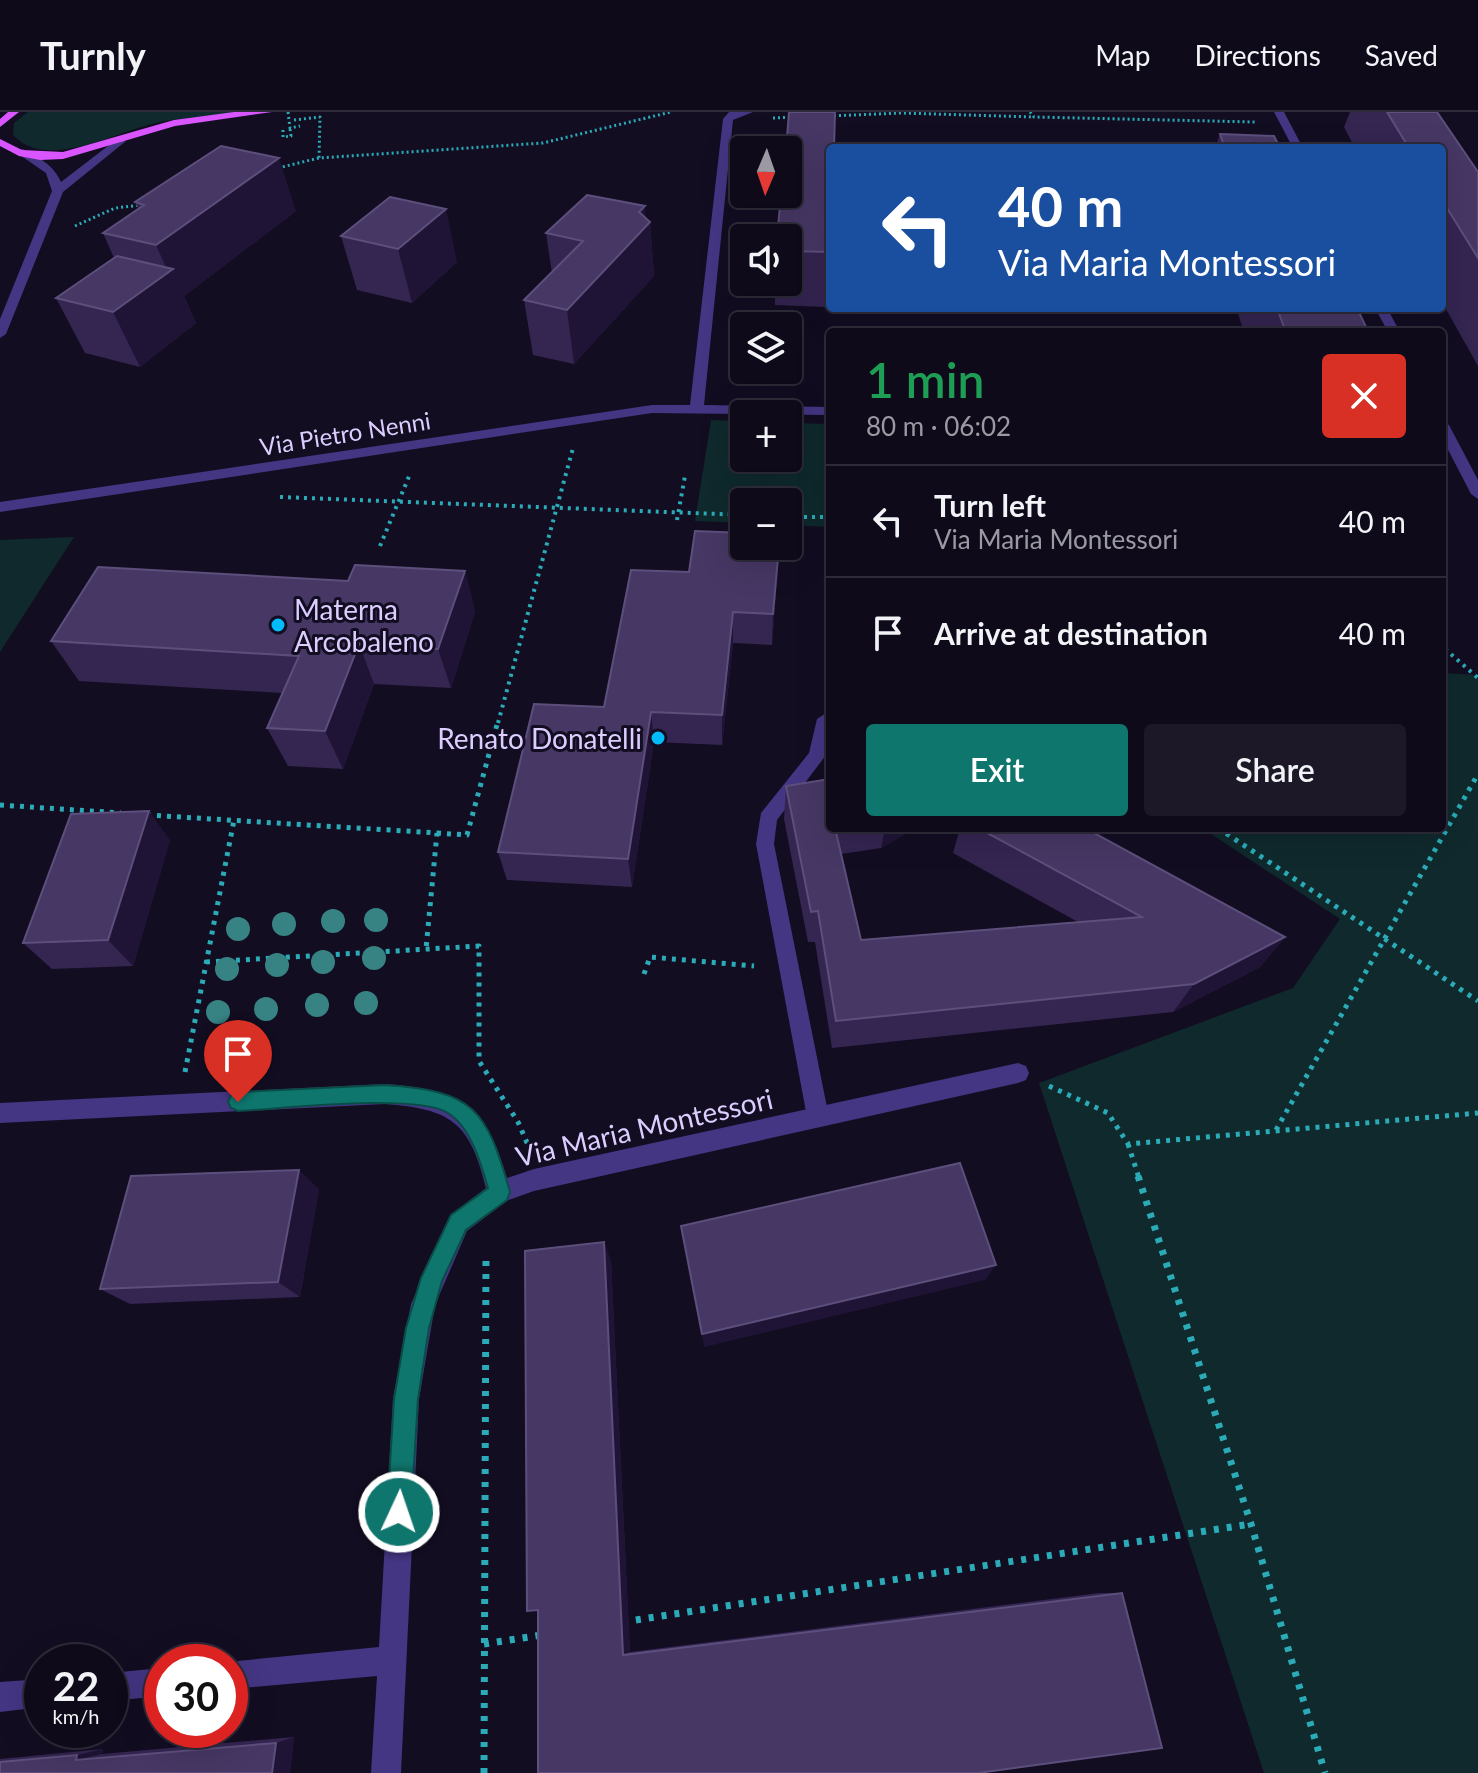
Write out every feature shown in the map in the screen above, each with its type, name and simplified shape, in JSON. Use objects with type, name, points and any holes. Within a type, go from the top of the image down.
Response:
[{"type":"main road","points":[[0,124],[14,112]]},
{"type":"main road","points":[[0,142],[19,151],[71,154],[171,124],[267,112]]},
{"type":"street","points":[[697,407],[728,119],[733,114],[748,112]]},
{"type":"street","points":[[1282,117],[1296,144]]},
{"type":"street","points":[[0,334],[58,191],[89,163],[121,141]]},
{"type":"street","points":[[19,151],[56,175],[58,191]]},
{"type":"street","name":"Via Pietro Nenni","points":[[0,507],[581,420],[697,407],[826,411]]},
{"type":"street","points":[[1446,434],[1478,494]]},
{"type":"street","points":[[818,1117],[765,844],[768,818],[817,755],[826,719]]},
{"type":"street","name":"Via Maria Montessori","points":[[0,1113],[385,1094],[431,1097],[452,1104],[470,1121],[488,1151],[499,1192],[534,1180],[1018,1073]]},
{"type":"street","points":[[386,1773],[406,1399],[417,1328],[432,1278],[459,1223],[499,1192]]},
{"type":"street","points":[[248,1673],[390,1660]]},
{"type":"street","points":[[0,1697],[24,1695]]},
{"type":"path","points":[[288,112],[290,128],[300,126]]},
{"type":"path","points":[[270,171],[319,158],[543,143],[671,112]]},
{"type":"path","points":[[1030,112],[1034,117]]},
{"type":"path","points":[[827,116],[901,113],[1034,117],[1282,117]]},
{"type":"path","points":[[300,119],[320,117],[319,158]]},
{"type":"path","points":[[728,119],[796,117]]},
{"type":"path","points":[[77,218],[71,227],[115,208],[155,203]]},
{"type":"path","points":[[140,814],[467,835],[581,420]]},
{"type":"path","points":[[380,546],[413,467]]},
{"type":"path","points":[[677,520],[685,476]]},
{"type":"path","points":[[271,497],[730,514]]},
{"type":"path","points":[[802,517],[826,517]]},
{"type":"path","points":[[1446,650],[1478,678]]},
{"type":"path","points":[[1446,830],[1478,774]]},
{"type":"path","points":[[0,805],[125,813]]},
{"type":"path","points":[[179,1105],[234,820]]},
{"type":"path","points":[[1224,832],[1478,1001]]},
{"type":"path","points":[[1275,1131],[1445,832]]},
{"type":"path","points":[[426,949],[437,833]]},
{"type":"path","points":[[206,962],[479,946],[479,1061],[518,1122],[528,1147],[534,1180]]},
{"type":"path","points":[[644,974],[650,957],[787,969]]},
{"type":"path","points":[[1018,1073],[1108,1113],[1128,1144],[1251,1524],[1325,1773]]},
{"type":"path","points":[[1128,1144],[1478,1113]]},
{"type":"path","points":[[484,1773],[489,1242]]},
{"type":"path","points":[[609,1624],[1251,1524]]},
{"type":"path","points":[[484,1644],[547,1634]]},
{"type":"green space","points":[[28,112],[246,112],[160,122],[85,145],[45,150],[27,146],[13,135],[14,123]]},
{"type":"green space","points":[[711,420],[730,421],[730,472],[802,472],[802,423],[826,424],[826,527],[802,526],[802,488],[730,488],[730,522],[695,521]]},
{"type":"green space","points":[[74,537],[0,652],[0,540]]},
{"type":"green space","points":[[1446,673],[1478,675],[1478,1773],[1264,1773],[1039,1083],[1293,988],[1340,919],[1208,832],[1446,832]]},
{"type":"building","points":[[789,112],[835,112],[834,144],[826,144],[826,252],[802,251],[802,224],[778,224],[780,208],[802,208],[802,136],[787,136]]},
{"type":"building","points":[[1387,112],[1437,112],[1478,172],[1478,258],[1446,206],[1446,144],[1407,144]]},
{"type":"building","points":[[1220,134],[1274,136],[1278,144],[1224,144]]},
{"type":"building","points":[[221,146],[279,158],[156,245],[103,233],[144,205],[135,202]]},
{"type":"building","points":[[587,195],[645,206],[639,212],[650,222],[567,310],[524,300],[583,241],[546,233]]},
{"type":"building","points":[[390,197],[446,209],[398,249],[341,236]]},
{"type":"building","points":[[117,256],[173,269],[113,312],[56,298]]},
{"type":"building","points":[[1278,312],[1359,312],[1367,328],[1326,328],[1284,327]]},
{"type":"building","points":[[695,531],[730,532],[730,560],[778,560],[773,614],[733,612],[722,715],[651,712],[628,859],[498,852],[534,704],[604,707],[631,570],[689,572]]},
{"type":"building","points":[[355,565],[465,571],[438,649],[359,644],[325,731],[267,728],[299,656],[51,641],[98,567],[348,581]]},
{"type":"building","points":[[826,780],[826,832],[836,832],[861,940],[1142,917],[985,832],[1092,832],[1285,937],[1194,984],[836,1021],[818,911],[811,912],[786,786]]},
{"type":"building","points":[[149,811],[108,940],[23,943],[71,814]]},
{"type":"building","points":[[960,1163],[996,1265],[702,1334],[681,1226]]},
{"type":"building","points":[[299,1170],[278,1282],[100,1289],[131,1176]]},
{"type":"building","points":[[604,1242],[623,1655],[1122,1593],[1162,1748],[978,1773],[538,1773],[538,1610],[527,1611],[525,1251]]},
{"type":"building","points":[[276,1743],[272,1773],[0,1773],[0,1762],[77,1755],[76,1760],[248,1748],[248,1745]]},
{"type":"place","name":"Materna Arcobaleno","points":[[278,625]]},
{"type":"place","name":"Renato Donatelli","points":[[658,738]]},
{"type":"route","points":[[238,1102],[385,1094],[431,1097],[462,1111],[488,1151],[499,1192],[479,1204],[459,1223],[432,1278],[417,1328],[406,1399],[399,1512]]}]
